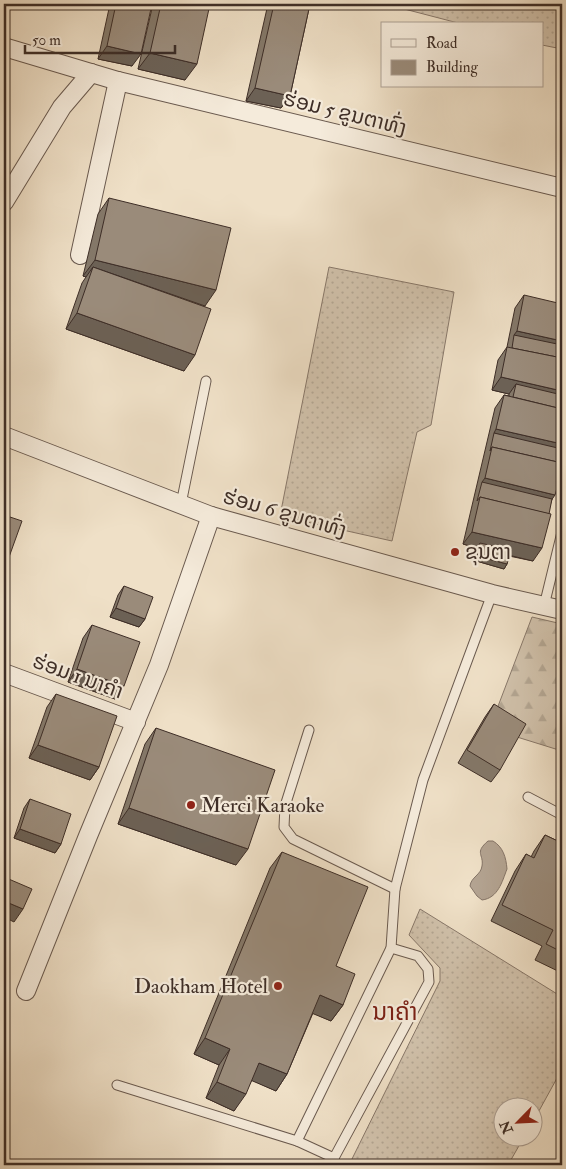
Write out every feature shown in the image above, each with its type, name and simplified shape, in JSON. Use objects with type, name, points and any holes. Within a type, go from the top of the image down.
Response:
[{"type":"street","name":"ຮ່ອມ 5 ຂູນຕາທົ່ງ","points":[[4,47],[118,81],[562,188]]},
{"type":"street","points":[[4,202],[62,107],[92,73]]},
{"type":"street","points":[[80,255],[118,81]]},
{"type":"street","name":"ຮ່ອມ 6 ຂູນຕາທົ່ງ","points":[[4,436],[211,516],[492,594],[562,610]]},
{"type":"street","points":[[26,991],[159,665],[211,516]]},
{"type":"street","name":"ຮ່ອມ 1 ນາຄຳ","points":[[4,673],[136,722]]},
{"type":"lane","points":[[181,504],[206,381]]},
{"type":"lane","points":[[544,606],[562,532]]},
{"type":"lane","points":[[297,1141],[391,948],[395,889],[423,780],[492,594]]},
{"type":"lane","points":[[309,730],[285,806],[284,827],[292,839],[395,889]]},
{"type":"lane","points":[[528,797],[562,815]]},
{"type":"lane","points":[[117,1085],[297,1141],[333,1162],[429,982],[428,969],[418,956],[391,948]]},
{"type":"green space","points":[[385,4],[562,4],[562,49],[544,45],[544,22],[454,22]]},
{"type":"green space","points":[[329,267],[454,292],[431,425],[417,432],[392,541],[280,516]]},
{"type":"green space","points":[[532,617],[562,624],[562,751],[517,737],[492,722]]},
{"type":"green space","points":[[420,909],[562,997],[562,1069],[544,1102],[544,1096],[494,1096],[494,1146],[519,1146],[508,1165],[349,1165],[440,981],[440,968],[409,935]]},
{"type":"shaded area","points":[[488,841],[493,841],[502,849],[507,869],[496,893],[482,900],[470,886],[472,880],[480,872],[482,862],[480,851]]},
{"type":"building","points":[[116,4],[152,4],[141,54],[107,46]]},
{"type":"building","points":[[161,4],[210,4],[197,64],[150,53]]},
{"type":"building","points":[[274,4],[310,4],[290,96],[255,88]]},
{"type":"building","points":[[109,198],[231,228],[216,290],[95,260]]},
{"type":"building","points":[[93,267],[211,309],[195,355],[77,313]]},
{"type":"building","points":[[524,295],[562,304],[562,341],[517,331]]},
{"type":"building","points":[[514,335],[562,345],[562,358],[512,348]]},
{"type":"building","points":[[507,347],[562,358],[562,391],[501,377]]},
{"type":"building","points":[[516,384],[562,395],[562,409],[513,397]]},
{"type":"building","points":[[504,395],[562,409],[562,444],[496,429]]},
{"type":"building","points":[[494,433],[562,449],[562,463],[492,447],[490,451]]},
{"type":"building","points":[[492,447],[562,463],[555,495],[485,478]]},
{"type":"building","points":[[482,482],[552,499],[549,514],[480,497],[477,501]]},
{"type":"building","points":[[480,497],[551,514],[542,548],[472,532]]},
{"type":"building","points":[[4,515],[22,521],[4,571]]},
{"type":"building","points":[[480,543],[511,550],[507,564],[477,556]]},
{"type":"building","points":[[124,586],[153,597],[145,619],[116,608]]},
{"type":"building","points":[[92,625],[140,642],[124,686],[77,669]]},
{"type":"building","points":[[56,694],[117,716],[99,767],[38,745]]},
{"type":"building","points":[[494,704],[526,724],[500,770],[467,750]]},
{"type":"building","name":"Merci Karaoke","points":[[156,728],[275,770],[248,849],[129,808]]},
{"type":"building","points":[[30,799],[71,814],[61,844],[20,829]]},
{"type":"building","points":[[545,835],[562,843],[562,952],[546,944],[553,930],[502,905],[526,854],[534,858]]},
{"type":"building","name":"Daokham Hotel","points":[[282,852],[368,887],[336,966],[355,974],[343,1005],[320,995],[287,1074],[259,1063],[246,1094],[217,1082],[230,1049],[205,1038]]},
{"type":"building","points":[[4,877],[32,889],[23,909],[4,901]]},
{"type":"place","name":"ຂຸນຕາ","points":[[455,552]]},
{"type":"place","name":"Merci Karaoke","points":[[191,805]]},
{"type":"place","name":"Daokham Hotel","points":[[278,986]]},
{"type":"district","name":"ນາຄຳ","points":[[395,1012]]}]
